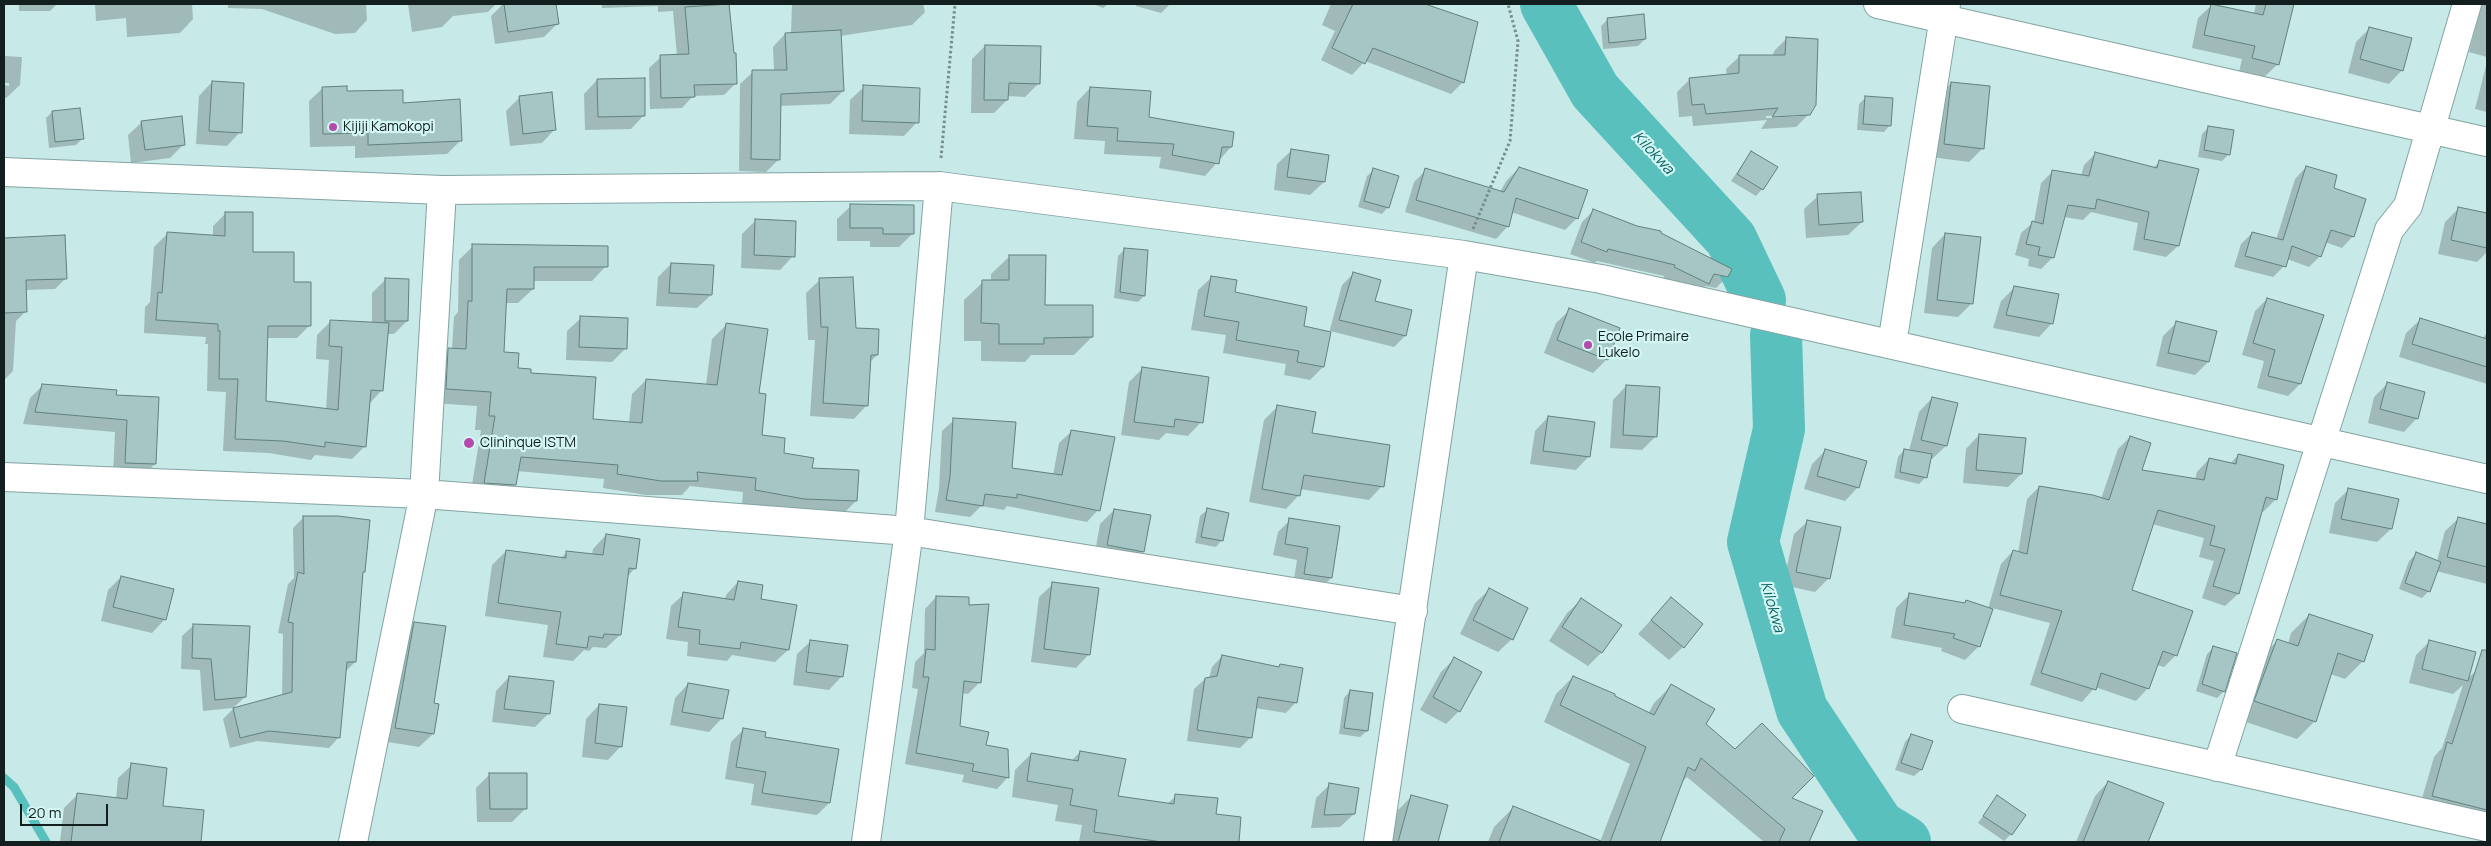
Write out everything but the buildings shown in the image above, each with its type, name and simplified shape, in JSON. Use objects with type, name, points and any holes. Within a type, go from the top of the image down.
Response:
[{"type":"street","points":[[1878,4],[1945,11],[2487,142]]},
{"type":"street","points":[[2217,767],[2389,230],[2408,206],[2467,4]]},
{"type":"street","points":[[1892,344],[1945,11]]},
{"type":"street","points":[[4,172],[442,190],[938,186],[1464,255],[1601,279],[2487,480]]},
{"type":"street","points":[[866,842],[909,531],[938,186]]},
{"type":"street","points":[[353,842],[424,494],[442,190]]},
{"type":"street","points":[[1378,842],[1414,611],[1464,255]]},
{"type":"street","points":[[4,477],[424,494],[909,531],[1414,611]]},
{"type":"street","points":[[1962,709],[2487,827]]},
{"type":"path","points":[[938,186],[955,4]]},
{"type":"path","points":[[1464,255],[1480,208],[1510,141],[1518,41],[1508,4]]},
{"type":"waterway","name":"Kilokwa","points":[[1546,4],[1595,91],[1731,239],[1760,300]]},
{"type":"waterway","name":"Kilokwa","points":[[1776,335],[1779,429],[1753,542],[1802,710],[1879,826],[1905,842]]},
{"type":"waterway","points":[[4,778],[14,787],[46,842]]},
{"type":"place","name":"Kijiji Kamokopi","points":[[333,127]]},
{"type":"place","name":"Ecole Primaire Lukelo","points":[[1588,345]]},
{"type":"place","name":"Clininque ISTM","points":[[469,443]]}]
